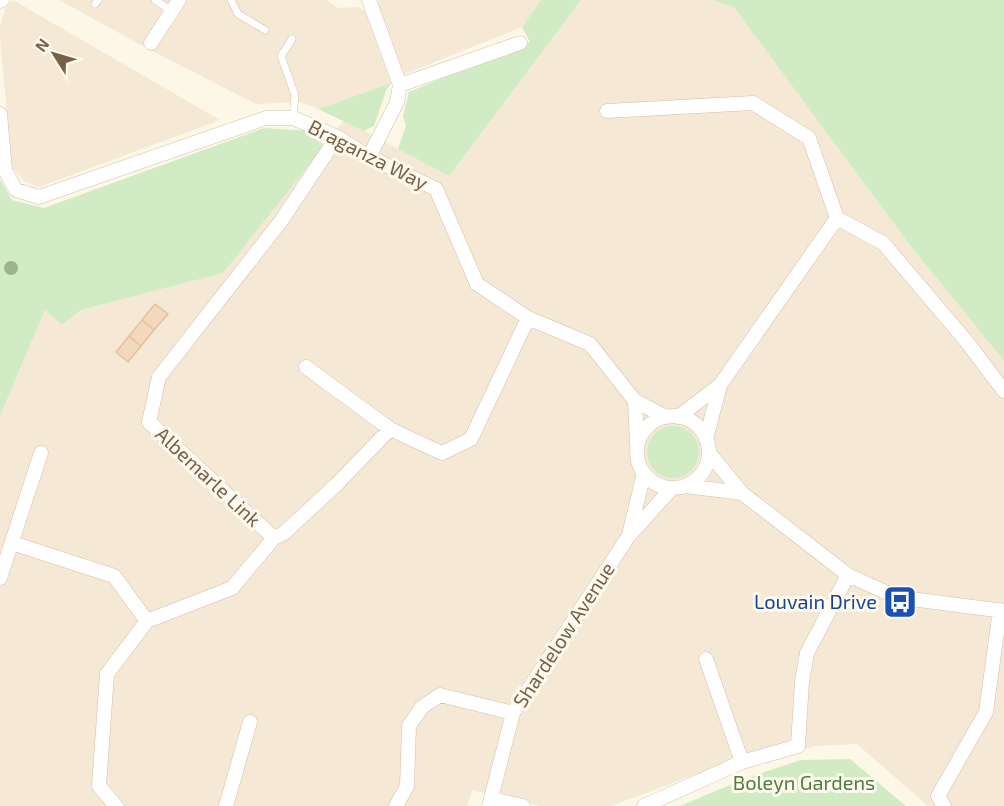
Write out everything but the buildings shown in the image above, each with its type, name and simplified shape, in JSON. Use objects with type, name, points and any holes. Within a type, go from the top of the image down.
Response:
[{"type":"street","points":[[369,0],[400,85],[397,102],[369,157]]},
{"type":"street","points":[[151,43],[176,6]]},
{"type":"street","points":[[400,85],[520,43]]},
{"type":"street","points":[[607,111],[753,103],[809,138],[837,218],[883,243],[967,342],[1004,391]]},
{"type":"street","name":"Braganza Way","points":[[0,114],[5,170],[16,190],[39,197],[266,118],[294,118],[337,137],[369,157],[436,189],[477,284],[528,318],[590,344],[635,401],[672,417]]},
{"type":"street","name":"Albemarle Link","points":[[147,621],[232,588],[274,538],[149,422],[159,377],[282,221],[337,137]]},
{"type":"street","points":[[706,439],[720,385],[837,218]]},
{"type":"street","points":[[306,366],[390,429],[442,453],[471,439],[528,318]]},
{"type":"street","points":[[637,450],[640,438],[654,422],[672,417],[720,385]]},
{"type":"street","points":[[635,401],[638,462],[652,482],[742,494]]},
{"type":"street","points":[[672,417],[690,420],[700,428],[706,439],[709,453],[742,494],[848,575],[896,597],[1002,611],[986,712],[938,796],[944,806]]},
{"type":"street","points":[[274,538],[284,533],[337,484],[390,429]]},
{"type":"street","points":[[0,578],[41,453]]},
{"type":"street","name":"Shardelow Avenue","points":[[490,802],[513,713],[628,537],[679,487],[696,480],[706,465],[709,453]]},
{"type":"street","name":"Shardelow Avenue","points":[[628,537],[644,473]]},
{"type":"street","points":[[12,543],[114,576],[147,621],[107,674],[99,786],[116,806]]},
{"type":"street","points":[[644,806],[742,762],[798,746],[802,681],[807,653],[848,575]]},
{"type":"street","points":[[706,659],[742,762]]},
{"type":"street","points":[[396,806],[407,786],[409,726],[422,707],[440,696],[513,713]]},
{"type":"street","points":[[226,806],[250,722]]},
{"type":"street","points":[[490,802],[522,806]]},
{"type":"lane","points":[[155,0],[176,6]]},
{"type":"lane","points":[[231,0],[238,14],[265,30]]},
{"type":"lane","points":[[292,39],[281,56],[295,95],[294,118]]},
{"type":"shaded area","points":[[13,0],[220,120],[39,187],[24,181],[12,167],[0,39],[0,27],[6,6]]},
{"type":"shaded area","points":[[59,0],[173,0],[143,46]]},
{"type":"shaded area","points":[[188,0],[326,0],[338,8],[358,7],[365,11],[391,83],[318,109],[299,102],[256,104],[150,50],[167,27],[171,27]]},
{"type":"shaded area","points":[[379,0],[541,0],[522,27],[405,74],[401,72],[378,6]]},
{"type":"shaded area","points":[[581,0],[713,0],[734,6],[909,244],[1004,361],[1004,806],[928,806],[857,744],[816,746],[694,775],[611,806],[540,806],[472,790],[467,806],[0,806],[0,416],[45,310],[63,325],[81,310],[222,273],[344,120],[449,176]]},
{"type":"green space","points":[[541,0],[581,0],[449,176],[398,149],[406,125],[403,116],[409,92],[530,42],[522,27]]},
{"type":"green space","points":[[713,0],[1004,0],[1004,361],[909,244],[734,7]]},
{"type":"green space","points":[[391,83],[374,126],[364,131],[318,109]]},
{"type":"green space","points":[[264,128],[311,131],[324,146],[223,273],[81,310],[62,325],[45,310],[0,416],[0,179],[12,200],[44,208]]},
{"type":"green space","points":[[668,426],[678,426],[687,430],[695,438],[699,452],[695,466],[687,474],[678,478],[668,478],[659,474],[651,466],[647,457],[647,447],[651,438],[659,430]]},
{"type":"green space","name":"Boleyn Gardens","points":[[850,759],[906,806],[680,806],[749,777],[801,760]]},
{"type":"place","name":"Louvain Drive","points":[[900,602]]}]
